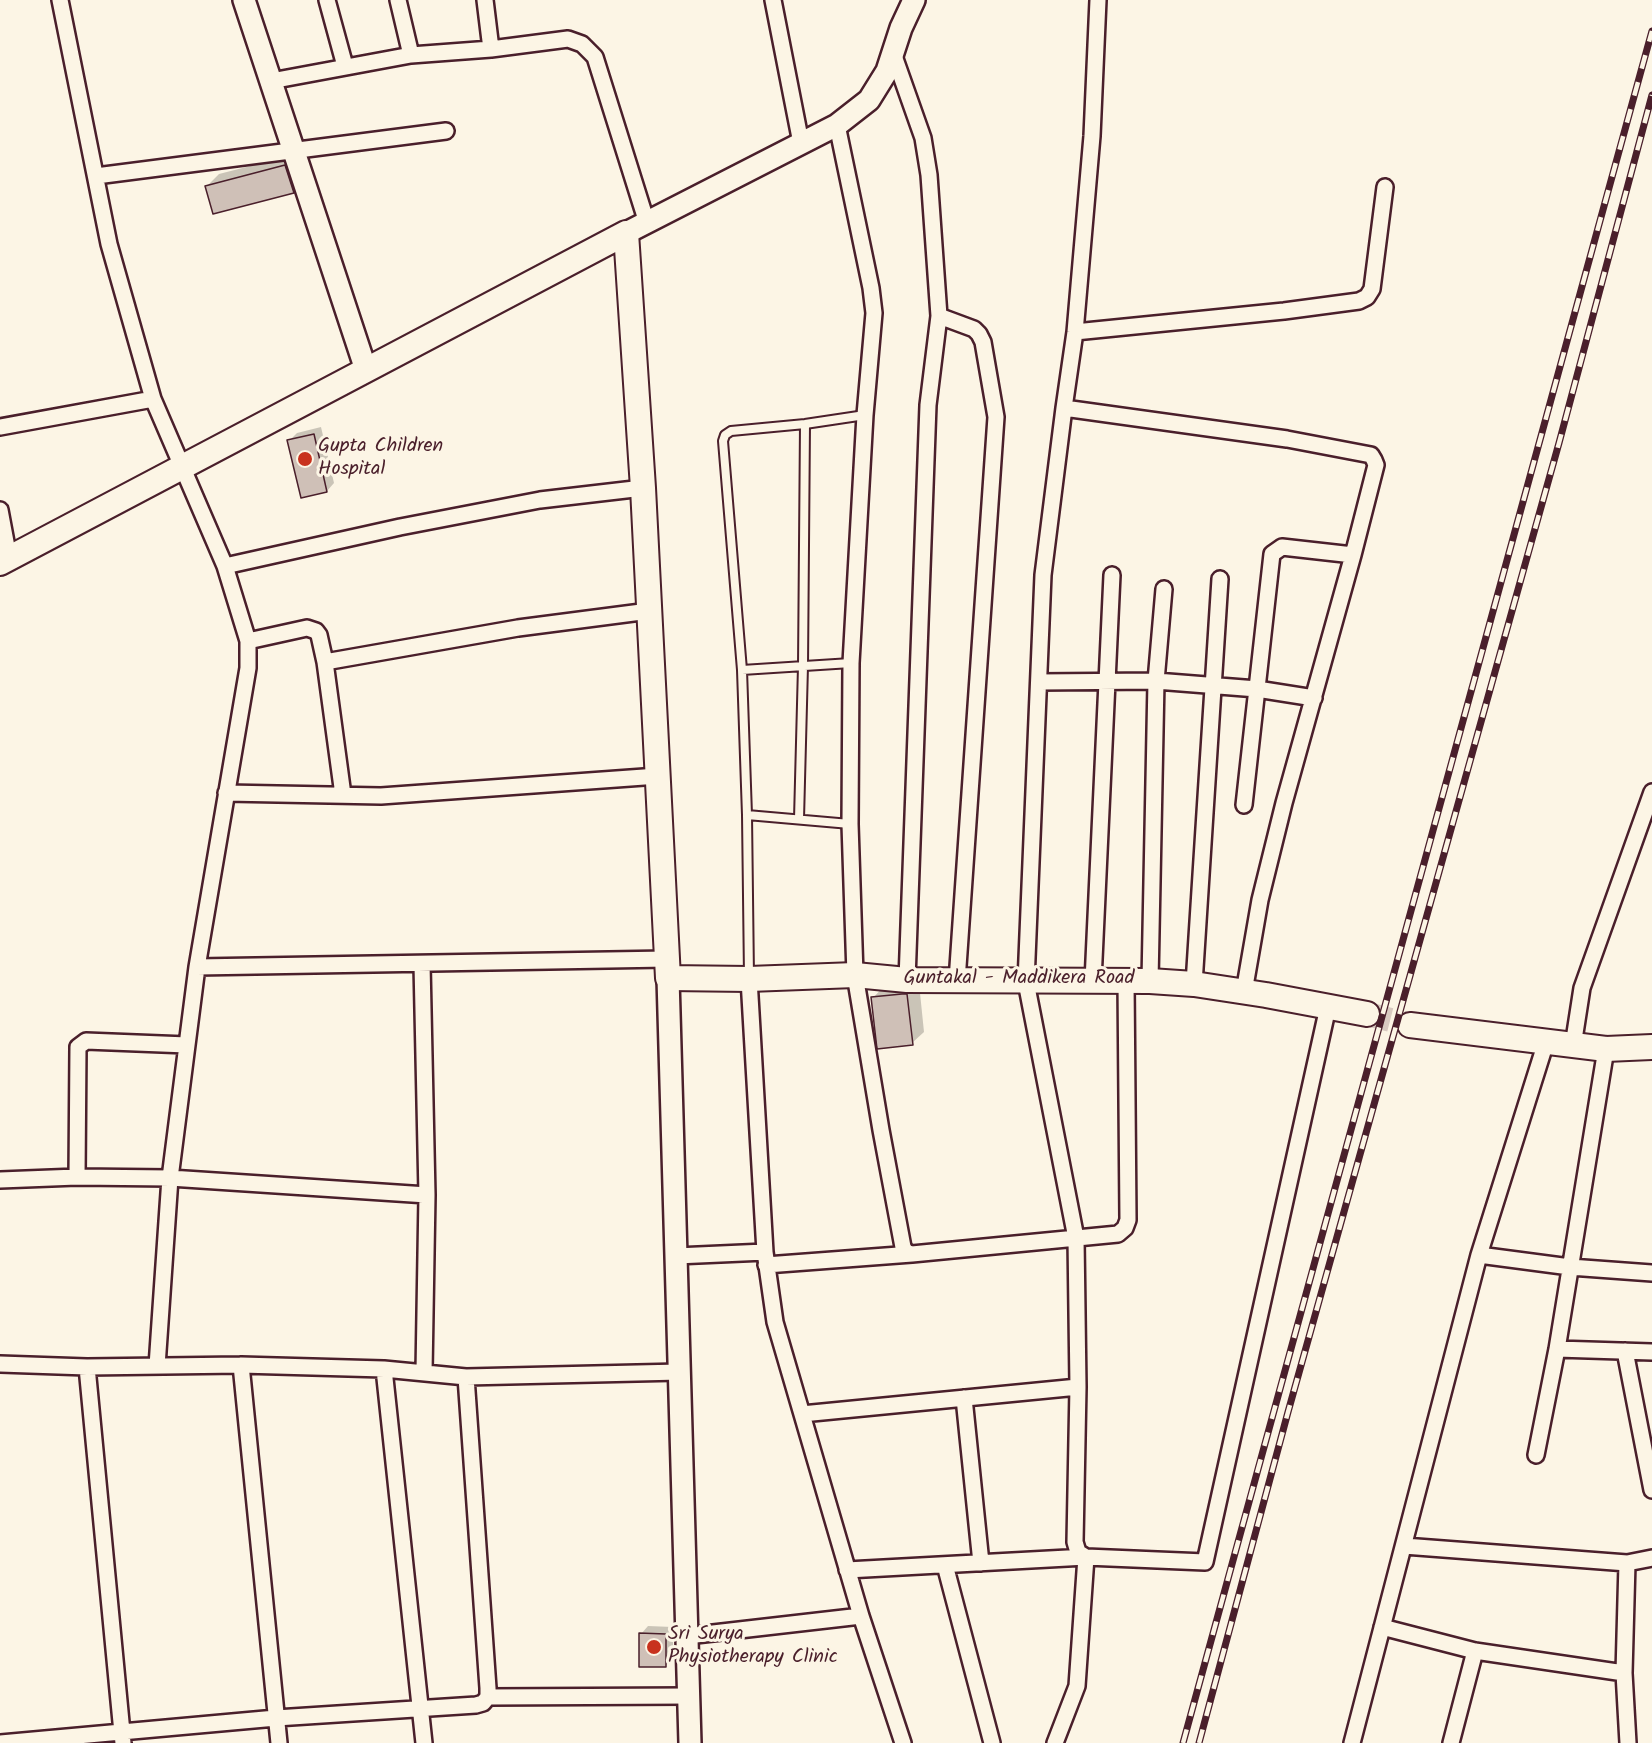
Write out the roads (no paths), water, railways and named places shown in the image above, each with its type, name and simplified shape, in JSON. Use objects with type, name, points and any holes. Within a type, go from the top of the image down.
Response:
[{"type":"main road","points":[[5,560],[636,228],[643,488],[668,968]]},
{"type":"main road","name":"Guntakal - Maddikera Road","points":[[668,968],[749,979],[855,975],[907,980],[1150,981],[1194,984],[1367,1014]]},
{"type":"main road","points":[[1410,1025],[1605,1049],[1652,1047]]},
{"type":"street","points":[[60,0],[109,244],[153,399],[225,566],[248,641],[249,668],[197,968],[170,1179],[157,1366]]},
{"type":"street","points":[[244,0],[366,370]]},
{"type":"street","points":[[327,0],[345,66]]},
{"type":"street","points":[[398,0],[411,55]]},
{"type":"street","points":[[484,0],[491,49]]},
{"type":"street","points":[[774,0],[801,143]]},
{"type":"street","points":[[270,81],[411,55],[491,49],[568,39],[582,44],[595,57],[636,228],[837,125],[869,100],[887,71],[914,0]]},
{"type":"street","points":[[1086,1557],[1078,1552],[1076,1542],[1078,1387],[1076,1238],[1026,982],[1043,575],[1075,332],[1092,136],[1098,0]]},
{"type":"street","points":[[893,53],[923,138],[929,175],[939,316],[928,405],[907,980]]},
{"type":"street","points":[[837,125],[871,288],[874,313],[865,415],[851,663],[850,824],[855,975],[880,1130],[903,1247],[906,1252],[912,1254]]},
{"type":"street","points":[[96,176],[446,131]]},
{"type":"street","points":[[1075,332],[1284,311],[1359,301],[1368,297],[1372,290],[1385,187]]},
{"type":"street","points":[[939,316],[974,329],[979,334],[983,342],[996,417],[957,981]]},
{"type":"street","points":[[0,427],[153,399]]},
{"type":"street","points":[[1064,408],[1287,439],[1371,455],[1376,465],[1260,900],[1244,992]]},
{"type":"street","points":[[225,566],[400,527],[540,500],[643,488]]},
{"type":"street","points":[[0,510],[5,560]]},
{"type":"street","points":[[1244,805],[1272,554],[1282,547],[1353,555]]},
{"type":"street","points":[[1093,981],[1112,575]]},
{"type":"street","points":[[1194,984],[1220,579]]},
{"type":"street","points":[[1150,981],[1156,681],[1164,589]]},
{"type":"street","points":[[325,662],[518,628],[649,611]]},
{"type":"street","points":[[248,641],[307,628],[316,631],[319,635],[325,662],[343,795]]},
{"type":"street","points":[[1039,682],[1156,681],[1257,689],[1314,698]]},
{"type":"street","points":[[226,793],[381,796],[658,776]]},
{"type":"street","points":[[1574,1046],[1581,988],[1652,792]]},
{"type":"street","points":[[197,968],[422,964],[668,968],[690,1743]]},
{"type":"street","points":[[422,964],[427,1195],[424,1372]]},
{"type":"street","points":[[749,979],[765,1258],[775,1322],[847,1570],[903,1743]]},
{"type":"street","points":[[676,1256],[765,1258],[912,1254],[1118,1234],[1125,1228],[1128,1220],[1126,981]]},
{"type":"street","points":[[847,1570],[1086,1557],[1204,1562],[1328,1007]]},
{"type":"street","points":[[77,1177],[78,1047],[86,1041],[187,1045]]},
{"type":"street","points":[[1352,1743],[1479,1255],[1546,1042]]},
{"type":"street","points":[[1536,1455],[1557,1349],[1605,1049]]},
{"type":"street","points":[[0,1180],[77,1177],[170,1179],[427,1195]]},
{"type":"street","points":[[1479,1255],[1570,1267],[1652,1273]]},
{"type":"street","points":[[1557,1349],[1652,1352]]},
{"type":"street","points":[[1625,1351],[1652,1490]]},
{"type":"street","points":[[0,1364],[87,1367],[241,1365],[384,1369],[466,1377],[680,1372]]},
{"type":"street","points":[[241,1365],[279,1743]]},
{"type":"street","points":[[87,1367],[122,1737]]},
{"type":"street","points":[[384,1369],[424,1743]]},
{"type":"street","points":[[0,1743],[122,1737],[276,1718],[483,1703],[488,1697],[466,1377]]},
{"type":"street","points":[[802,1414],[1078,1387]]},
{"type":"street","points":[[964,1398],[981,1563]]},
{"type":"street","points":[[1404,1546],[1627,1563],[1652,1558]]},
{"type":"street","points":[[1055,1743],[1077,1686],[1086,1557]]},
{"type":"street","points":[[1627,1563],[1623,1673],[1628,1743]]},
{"type":"street","points":[[945,1565],[992,1743]]},
{"type":"street","points":[[687,1636],[861,1616]]},
{"type":"street","points":[[1382,1627],[1475,1650],[1623,1673]]},
{"type":"street","points":[[1452,1743],[1475,1650]]},
{"type":"street","points":[[488,1697],[689,1696]]},
{"type":"lane","points":[[749,979],[742,670],[723,441],[725,435],[731,431],[805,424],[865,415]]},
{"type":"lane","points":[[799,819],[805,424]]},
{"type":"lane","points":[[742,670],[851,663]]},
{"type":"lane","points":[[747,815],[850,824]]},
{"type":"tunnel","points":[[1367,1014],[1410,1025]]},
{"type":"railway","points":[[1183,1743],[1652,31]]},
{"type":"railway","points":[[1199,1743],[1288,1412],[1559,443],[1652,95]]},
{"type":"place","name":"Gupta Children Hospital","points":[[305,459]]},
{"type":"place","name":"Sri Surya Physiotherapy Clinic","points":[[654,1647]]}]
